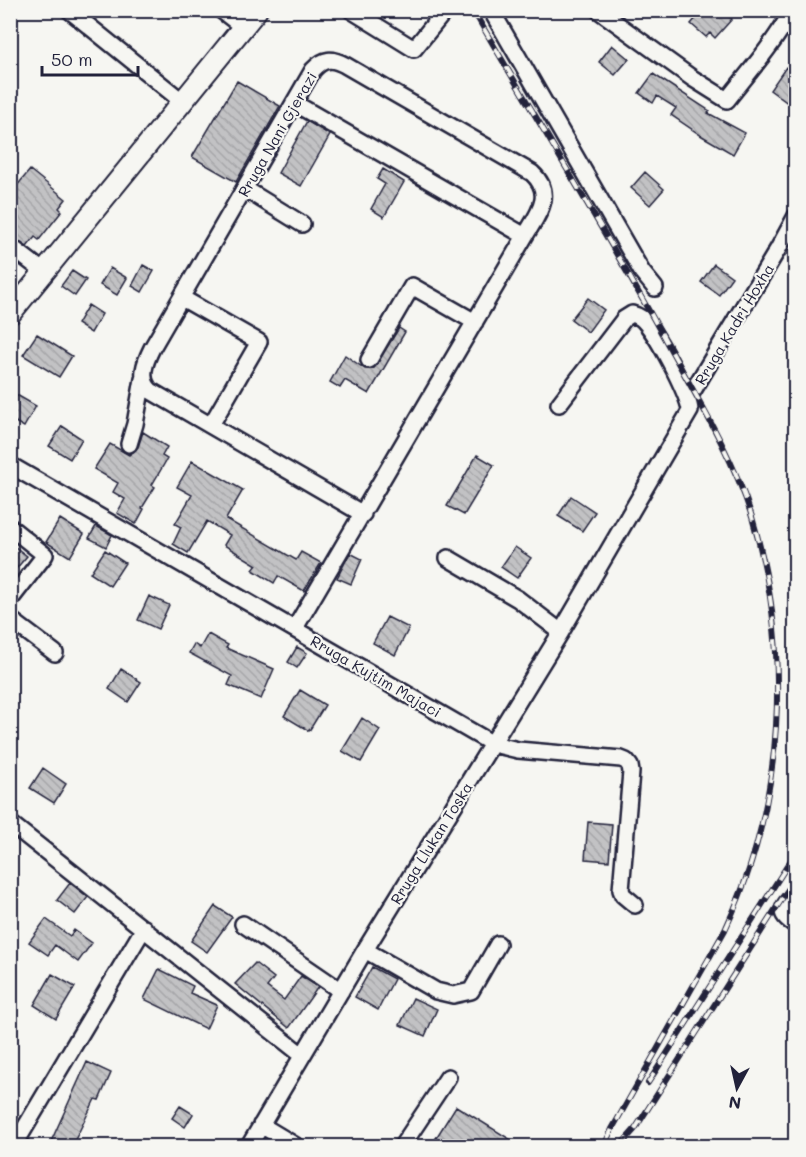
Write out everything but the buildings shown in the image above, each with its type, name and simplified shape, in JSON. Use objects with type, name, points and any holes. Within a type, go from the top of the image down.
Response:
[{"type":"main road","points":[[10,314],[256,10]]},
{"type":"street","points":[[69,10],[183,102]]},
{"type":"street","points":[[221,10],[243,27]]},
{"type":"street","points":[[351,10],[414,49],[444,12],[443,10]]},
{"type":"street","points":[[491,10],[642,272],[655,288]]},
{"type":"street","points":[[598,10],[692,78],[728,100],[784,25],[789,16],[784,10]]},
{"type":"street","name":"Rruga Nani Gjerazi","points":[[129,444],[147,360],[294,103],[318,65],[324,61],[336,60],[512,161],[538,179],[544,190],[538,213],[295,628]]},
{"type":"street","points":[[294,103],[525,237]]},
{"type":"street","points":[[245,189],[302,224]]},
{"type":"street","name":"Rruga Kadri Hoxha","points":[[688,399],[778,249],[795,216]]},
{"type":"street","points":[[10,246],[44,272]]},
{"type":"street","points":[[369,360],[412,286],[475,322]]},
{"type":"street","points":[[182,298],[259,342],[211,425]]},
{"type":"street","points":[[559,404],[624,320],[632,314],[642,318],[650,330],[672,366],[688,399]]},
{"type":"street","points":[[144,379],[146,387],[151,391],[363,514]]},
{"type":"street","name":"Rruga Llukan Toska","points":[[249,1146],[340,991],[561,632],[688,417],[690,406],[688,399]]},
{"type":"street","name":"Rruga Kujtim Majaci","points":[[13,470],[295,628],[493,744],[518,750],[610,757],[626,761],[631,772],[621,890],[623,895],[635,905]]},
{"type":"street","points":[[10,527],[45,555],[10,600]]},
{"type":"street","points":[[448,558],[518,599],[561,632]]},
{"type":"street","points":[[10,619],[55,653]]},
{"type":"street","points":[[10,823],[302,1055]]},
{"type":"street","points":[[795,891],[784,905],[782,912],[783,917],[795,926]]},
{"type":"street","points":[[243,924],[340,991]]},
{"type":"street","points":[[15,1137],[144,928]]},
{"type":"street","points":[[365,950],[436,991],[453,994],[471,991],[498,944]]},
{"type":"street","points":[[402,1146],[448,1077]]},
{"type":"street","points":[[261,1125],[296,1146]]},
{"type":"railway","points":[[473,10],[621,261],[725,451],[752,517],[765,568],[773,620],[777,673],[776,726],[770,779],[760,830],[745,881],[725,930],[604,1146]]},
{"type":"railway","points":[[648,1083],[796,852]]},
{"type":"railway","points":[[620,1146],[635,1129],[796,877]]}]
